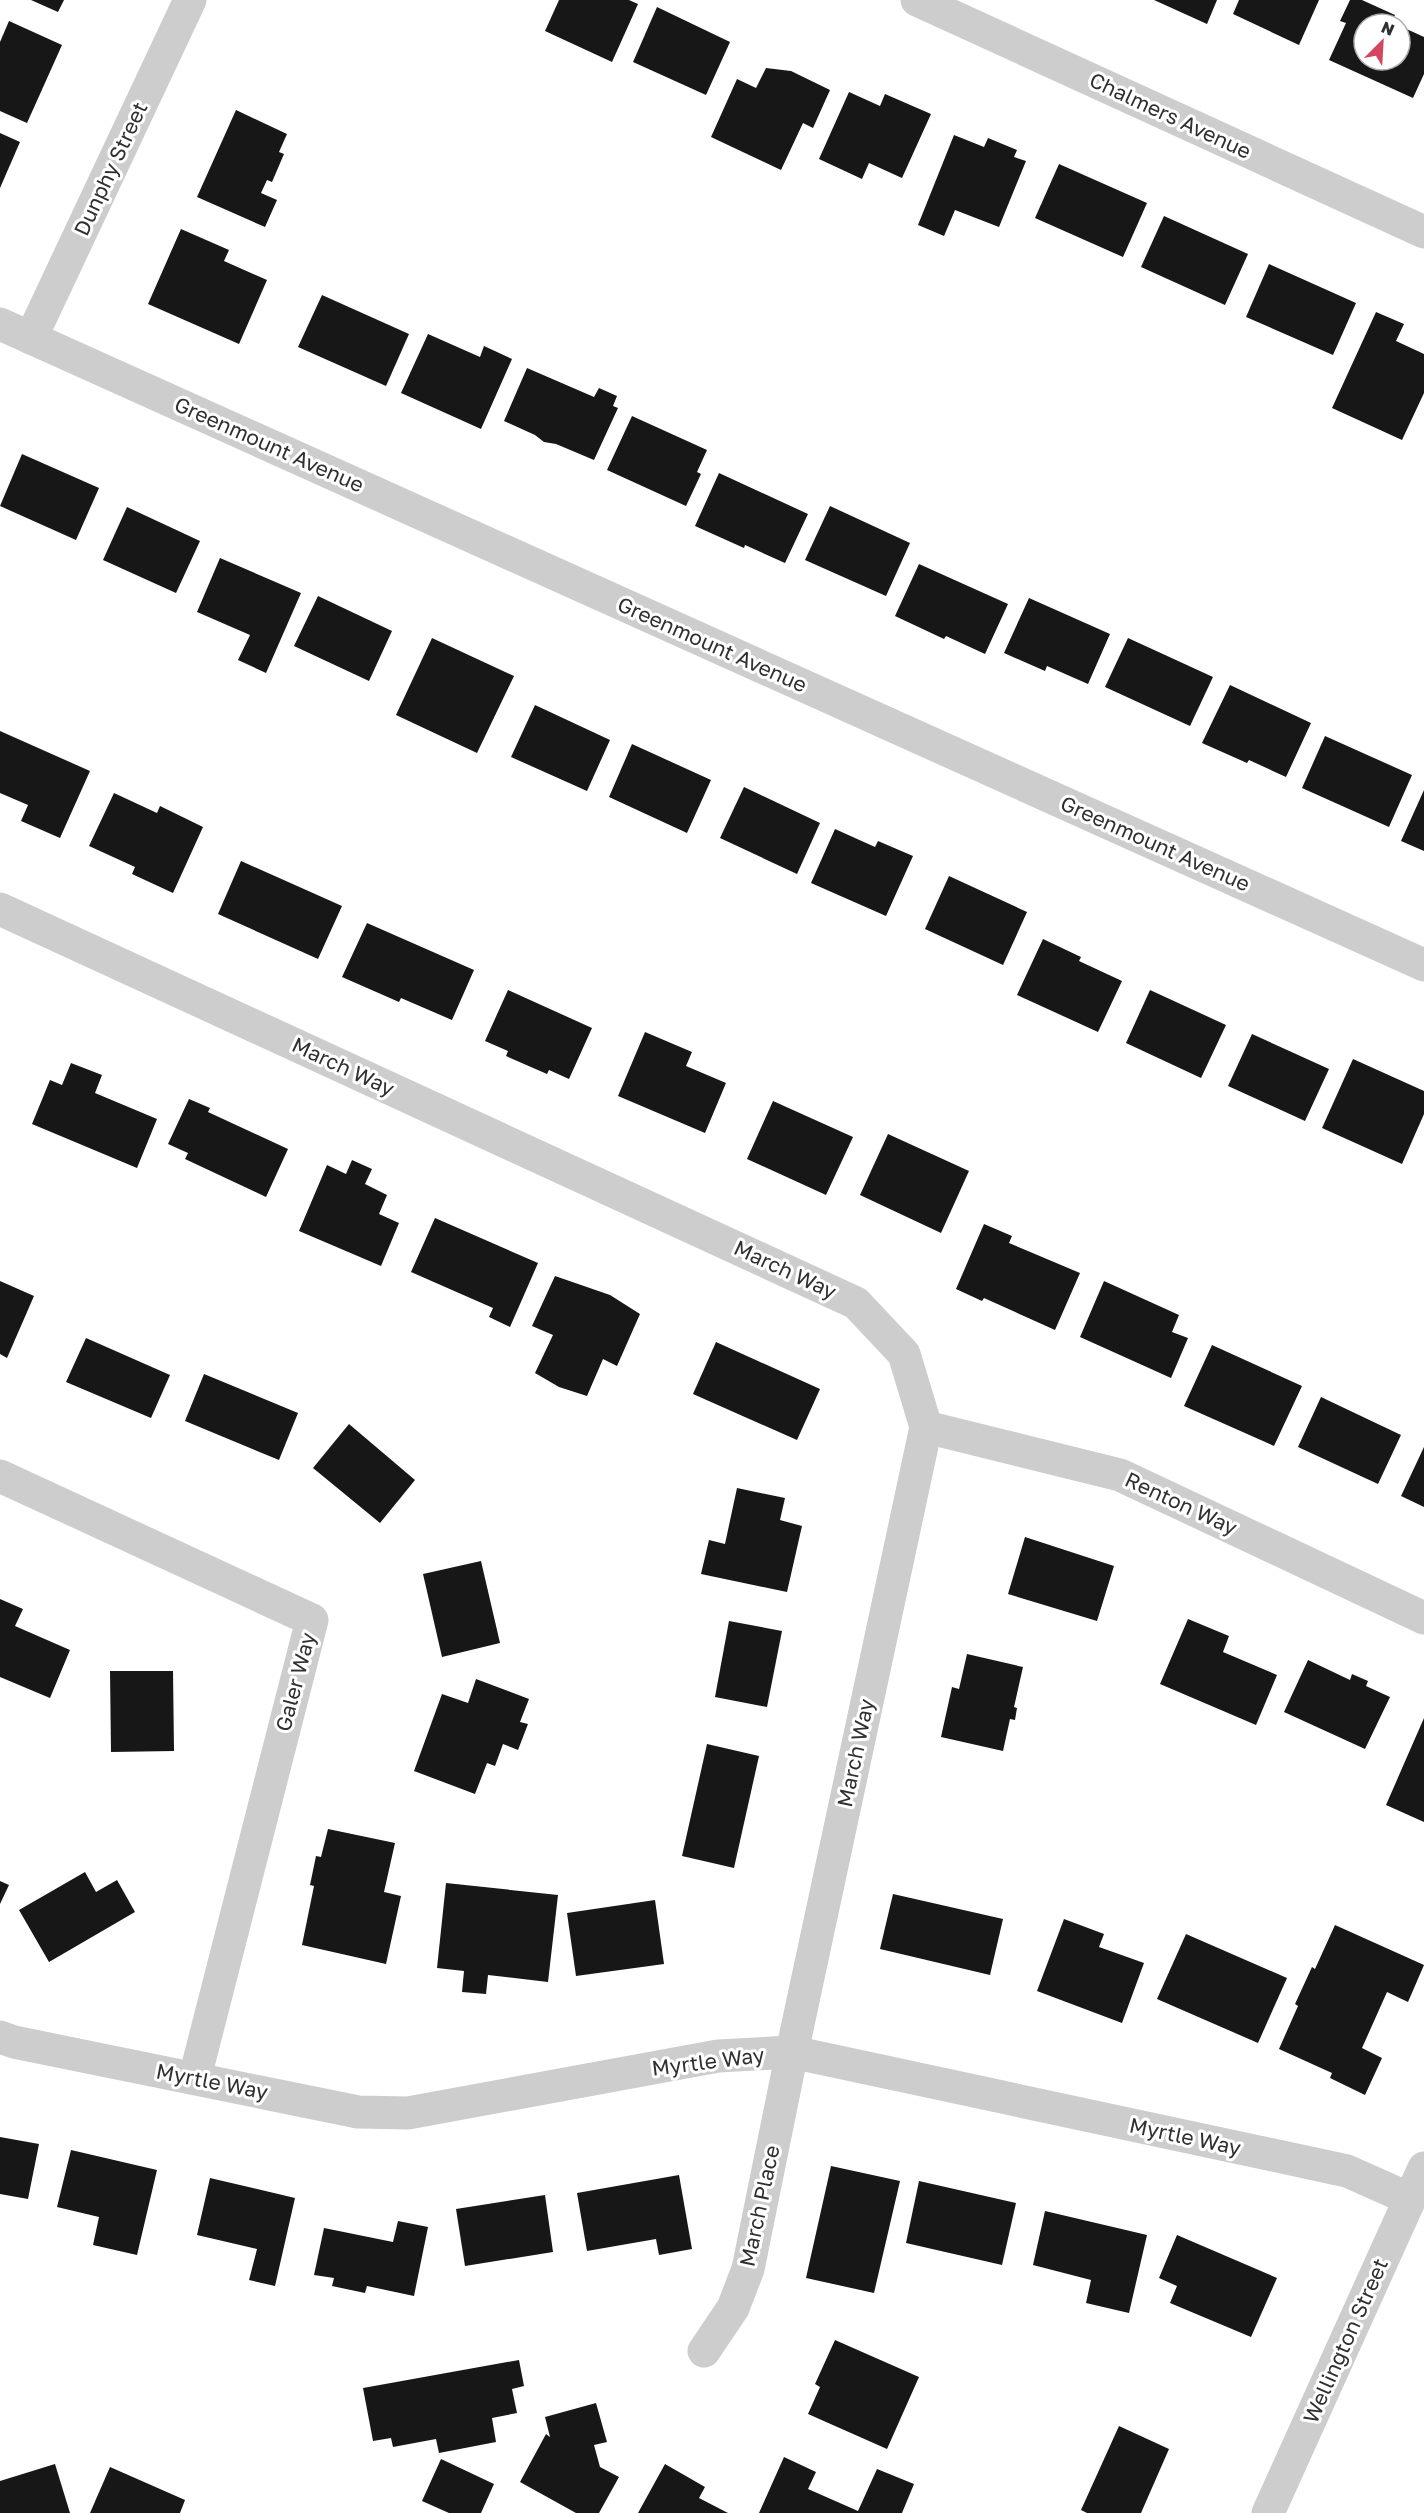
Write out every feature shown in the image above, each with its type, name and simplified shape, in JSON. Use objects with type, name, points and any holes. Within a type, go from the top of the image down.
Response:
[{"type":"street","name":"Dunphy Street","points":[[31,338],[190,0]]},
{"type":"street","name":"Chalmers Avenue","points":[[917,0],[1424,232]]},
{"type":"street","name":"Greenmount Avenue","points":[[0,324],[1424,966]]},
{"type":"street","name":"March Way","points":[[0,909],[856,1303],[904,1354],[926,1427],[792,2052]]},
{"type":"street","name":"Renton Way","points":[[926,1427],[1120,1475],[1424,1618]]},
{"type":"street","name":"Galer Way","points":[[0,1476],[312,1620],[195,2077]]},
{"type":"street","name":"Myrtle Way","points":[[0,2037],[105,2062],[195,2077],[358,2112],[408,2112],[718,2056],[792,2052],[1347,2171],[1410,2199]]},
{"type":"street","name":"March Place","points":[[704,2351],[733,2308],[748,2269],[792,2052]]},
{"type":"street","name":"Wellington Street","points":[[1268,2513],[1424,2168]]},
{"type":"building","points":[[31,0],[64,0],[58,12]]},
{"type":"building","points":[[559,0],[629,0],[638,4],[612,62],[545,31]]},
{"type":"building","points":[[1154,0],[1217,0],[1207,24]]},
{"type":"building","points":[[1239,0],[1319,0],[1299,45],[1233,14]]},
{"type":"building","points":[[1350,0],[1362,0],[1388,12],[1352,12],[1352,70],[1329,60],[1346,23],[1340,21]]},
{"type":"building","points":[[657,7],[730,42],[706,95],[633,62]]},
{"type":"building","points":[[9,21],[62,45],[27,123],[0,111],[0,42]]},
{"type":"building","points":[[1412,32],[1424,37],[1424,74],[1413,98],[1356,72],[1412,72]]},
{"type":"building","points":[[766,68],[791,71],[830,90],[813,128],[803,123],[781,170],[711,137],[737,79],[756,88]]},
{"type":"building","points":[[849,92],[880,106],[885,94],[931,114],[902,178],[869,163],[862,179],[819,159]]},
{"type":"building","points":[[236,110],[287,134],[279,152],[284,154],[272,182],[267,180],[261,193],[277,200],[265,227],[197,197]]},
{"type":"building","points":[[0,133],[20,142],[0,188]]},
{"type":"building","points":[[954,135],[984,147],[988,138],[1017,150],[1014,157],[1026,161],[999,227],[955,210],[944,236],[918,225]]},
{"type":"building","points":[[1059,164],[1147,203],[1123,257],[1035,218]]},
{"type":"building","points":[[1164,216],[1248,254],[1225,305],[1141,267]]},
{"type":"building","points":[[181,229],[229,250],[224,261],[267,280],[239,344],[148,304]]},
{"type":"building","points":[[1269,264],[1356,303],[1333,355],[1246,317]]},
{"type":"building","points":[[322,295],[409,334],[386,386],[298,347]]},
{"type":"building","points":[[1376,312],[1404,324],[1396,341],[1424,354],[1424,393],[1402,440],[1332,408]]},
{"type":"building","points":[[428,334],[480,357],[484,346],[512,359],[481,429],[401,393]]},
{"type":"building","points":[[527,368],[594,397],[599,388],[617,396],[613,406],[618,408],[594,460],[556,444],[544,442],[535,435],[504,421]]},
{"type":"building","points":[[632,416],[707,450],[697,472],[701,474],[686,506],[607,470]]},
{"type":"building","points":[[22,454],[99,488],[76,540],[0,506]]},
{"type":"building","points":[[719,473],[808,514],[785,563],[695,526]]},
{"type":"building","points":[[830,506],[910,543],[886,596],[805,560]]},
{"type":"building","points":[[127,507],[200,541],[176,593],[103,560]]},
{"type":"building","points":[[220,558],[301,593],[266,673],[238,660],[250,635],[197,612]]},
{"type":"building","points":[[919,564],[1008,604],[985,654],[946,636],[944,639],[895,616]]},
{"type":"building","points":[[318,596],[392,631],[369,681],[294,646]]},
{"type":"building","points":[[1029,598],[1110,634],[1088,684],[1047,666],[1045,671],[1004,653]]},
{"type":"building","points":[[432,638],[514,676],[477,753],[396,715]]},
{"type":"building","points":[[1128,638],[1213,677],[1190,726],[1105,687]]},
{"type":"building","points":[[1230,685],[1311,723],[1286,777],[1249,760],[1247,763],[1202,743]]},
{"type":"building","points":[[535,705],[610,740],[587,791],[511,757]]},
{"type":"building","points":[[0,731],[90,771],[60,838],[21,821],[28,805],[0,793]]},
{"type":"building","points":[[1325,736],[1412,775],[1389,827],[1302,788]]},
{"type":"building","points":[[632,744],[711,780],[687,833],[609,797]]},
{"type":"building","points":[[744,787],[820,823],[797,874],[720,838]]},
{"type":"building","points":[[1424,790],[1424,851],[1401,841]]},
{"type":"building","points":[[114,793],[157,813],[160,806],[203,827],[173,893],[132,874],[135,867],[89,846]]},
{"type":"building","points":[[835,829],[875,847],[878,841],[913,856],[886,916],[811,883]]},
{"type":"building","points":[[241,861],[342,906],[318,959],[218,914]]},
{"type":"building","points":[[949,876],[1027,912],[1003,965],[925,929]]},
{"type":"building","points":[[367,923],[474,970],[452,1020],[401,998],[399,1002],[342,977]]},
{"type":"building","points":[[1043,939],[1081,957],[1079,961],[1122,981],[1098,1032],[1017,995]]},
{"type":"building","points":[[508,990],[592,1028],[569,1079],[549,1070],[547,1074],[506,1056],[508,1051],[485,1041]]},
{"type":"building","points":[[1150,990],[1226,1025],[1201,1078],[1126,1043]]},
{"type":"building","points":[[645,1032],[692,1052],[686,1066],[726,1083],[705,1133],[618,1096]]},
{"type":"building","points":[[1252,1034],[1329,1069],[1305,1121],[1228,1086]]},
{"type":"building","points":[[1353,1059],[1424,1091],[1424,1114],[1402,1164],[1322,1128]]},
{"type":"building","points":[[71,1063],[102,1075],[95,1093],[157,1119],[137,1168],[32,1124],[50,1080],[62,1085]]},
{"type":"building","points":[[189,1099],[210,1108],[208,1112],[288,1149],[266,1197],[185,1159],[188,1153],[168,1144]]},
{"type":"building","points":[[773,1101],[853,1137],[826,1195],[747,1159]]},
{"type":"building","points":[[888,1134],[969,1171],[941,1233],[860,1195]]},
{"type":"building","points":[[352,1160],[372,1169],[365,1184],[387,1195],[379,1214],[399,1223],[381,1266],[299,1231],[327,1165],[346,1174]]},
{"type":"building","points":[[435,1218],[538,1263],[510,1327],[489,1317],[493,1308],[411,1272]]},
{"type":"building","points":[[984,1224],[1012,1236],[1009,1243],[1080,1273],[1055,1330],[984,1298],[982,1301],[956,1289]]},
{"type":"building","points":[[555,1276],[610,1295],[640,1314],[617,1366],[603,1359],[587,1396],[559,1387],[535,1373],[553,1335],[532,1326]]},
{"type":"building","points":[[0,1281],[34,1296],[7,1358],[0,1354]]},
{"type":"building","points":[[1104,1281],[1179,1315],[1172,1332],[1188,1338],[1171,1378],[1080,1337]]},
{"type":"building","points":[[86,1338],[170,1375],[151,1418],[66,1382]]},
{"type":"building","points":[[716,1342],[820,1389],[797,1440],[693,1394]]},
{"type":"building","points":[[1212,1345],[1302,1386],[1274,1446],[1184,1406]]},
{"type":"building","points":[[204,1374],[298,1413],[279,1460],[185,1421]]},
{"type":"building","points":[[1321,1397],[1401,1435],[1378,1484],[1298,1447]]},
{"type":"building","points":[[349,1424],[415,1480],[380,1523],[313,1468]]},
{"type":"building","points":[[1424,1447],[1424,1507],[1401,1496]]},
{"type":"building","points":[[737,1488],[785,1498],[780,1520],[802,1526],[787,1592],[701,1574],[709,1540],[725,1544]]},
{"type":"building","points":[[1025,1537],[1114,1566],[1097,1621],[1008,1594]]},
{"type":"building","points":[[481,1561],[500,1643],[442,1657],[423,1574]]},
{"type":"building","points":[[0,1599],[23,1609],[15,1626],[70,1650],[50,1698],[0,1677]]},
{"type":"building","points":[[1188,1619],[1229,1636],[1223,1652],[1277,1675],[1256,1725],[1160,1684]]},
{"type":"building","points":[[729,1621],[782,1631],[767,1707],[715,1697]]},
{"type":"building","points":[[967,1654],[1023,1667],[1014,1707],[1017,1708],[1015,1720],[1010,1719],[1003,1751],[941,1737],[952,1687],[959,1689]]},
{"type":"building","points":[[1308,1660],[1350,1680],[1352,1674],[1368,1681],[1366,1686],[1390,1697],[1365,1749],[1284,1712]]},
{"type":"building","points":[[110,1671],[173,1671],[174,1751],[111,1752]]},
{"type":"building","points":[[476,1679],[529,1699],[520,1722],[528,1724],[518,1750],[503,1744],[495,1766],[487,1763],[475,1794],[414,1771],[442,1694],[468,1703]]},
{"type":"building","points":[[1424,1718],[1424,1822],[1386,1805]]},
{"type":"building","points":[[707,1744],[759,1756],[734,1868],[682,1856]]},
{"type":"building","points":[[328,1829],[395,1843],[384,1892],[401,1896],[386,1964],[302,1945],[314,1886],[310,1885],[316,1856],[321,1857]]},
{"type":"building","points":[[85,1872],[96,1892],[117,1880],[135,1912],[49,1962],[19,1910]]},
{"type":"building","points":[[0,1881],[9,1885],[0,1904]]},
{"type":"building","points":[[446,1883],[558,1895],[548,1982],[488,1975],[486,1994],[462,1992],[464,1971],[437,1968]]},
{"type":"building","points":[[893,1894],[1003,1919],[990,1975],[880,1949]]},
{"type":"building","points":[[655,1900],[664,1964],[576,1976],[567,1913]]},
{"type":"building","points":[[1064,1919],[1104,1934],[1099,1947],[1144,1963],[1122,2023],[1037,1991]]},
{"type":"building","points":[[1335,1925],[1424,1965],[1408,2002],[1387,1992],[1362,2048],[1382,2058],[1365,2095],[1330,2078],[1332,2073],[1279,2049],[1298,2006],[1295,2004],[1312,1967],[1315,1969]]},
{"type":"building","points":[[1186,1934],[1287,1978],[1258,2043],[1157,1999]]},
{"type":"building","points":[[0,2137],[39,2144],[28,2199],[0,2194]]},
{"type":"building","points":[[71,2150],[157,2170],[137,2255],[93,2245],[99,2217],[57,2207]]},
{"type":"building","points":[[831,2166],[900,2181],[874,2293],[806,2278]]},
{"type":"building","points":[[679,2175],[692,2249],[659,2255],[656,2239],[587,2251],[577,2193]]},
{"type":"building","points":[[210,2178],[295,2198],[275,2286],[249,2280],[257,2249],[197,2235]]},
{"type":"building","points":[[919,2181],[1016,2203],[1002,2265],[906,2243]]},
{"type":"building","points":[[545,2195],[553,2252],[465,2266],[456,2209]]},
{"type":"building","points":[[1045,2211],[1147,2235],[1129,2313],[1086,2303],[1091,2280],[1033,2265]]},
{"type":"building","points":[[398,2221],[428,2227],[414,2296],[367,2286],[365,2293],[332,2286],[334,2278],[314,2275],[324,2228],[393,2242]]},
{"type":"building","points":[[1177,2235],[1277,2278],[1251,2337],[1170,2303],[1177,2286],[1159,2278]]},
{"type":"building","points":[[835,2340],[919,2377],[887,2449],[808,2414],[820,2387],[815,2384]]},
{"type":"building","points":[[519,2360],[524,2386],[512,2389],[517,2413],[492,2418],[496,2442],[439,2453],[436,2439],[393,2447],[391,2438],[373,2441],[363,2388]]},
{"type":"building","points":[[596,2403],[607,2442],[594,2445],[600,2467],[619,2477],[599,2513],[576,2513],[520,2482],[546,2434],[550,2437],[545,2417]]},
{"type":"building","points":[[1119,2426],[1169,2449],[1141,2513],[1087,2513],[1081,2510]]},
{"type":"building","points":[[784,2457],[816,2472],[808,2489],[858,2511],[877,2469],[914,2484],[902,2513],[759,2513]]},
{"type":"building","points":[[441,2459],[494,2484],[481,2513],[449,2513],[422,2501]]},
{"type":"building","points":[[55,2464],[70,2513],[0,2513],[0,2481]]},
{"type":"building","points":[[665,2464],[705,2487],[699,2498],[728,2513],[638,2513]]},
{"type":"building","points":[[110,2467],[185,2500],[180,2513],[90,2513]]}]
